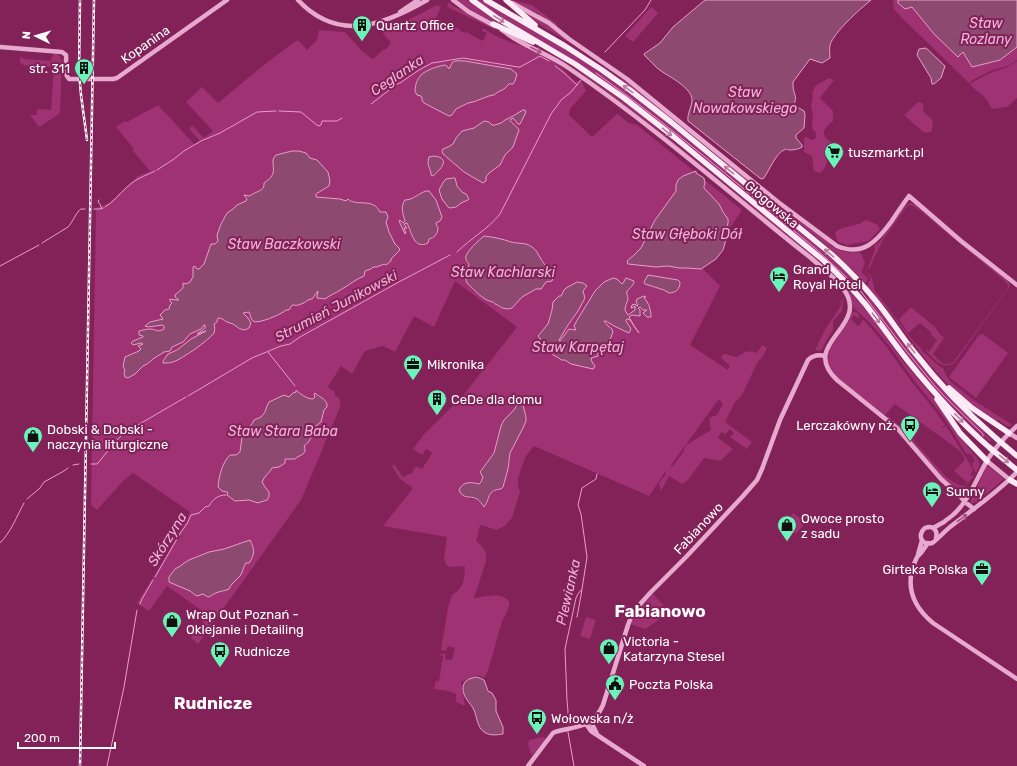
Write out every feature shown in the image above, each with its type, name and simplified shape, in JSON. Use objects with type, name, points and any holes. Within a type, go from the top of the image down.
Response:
[{"type":"main road","name":"Głogowska","points":[[472,0],[595,78],[642,112],[823,260],[862,301],[908,361],[933,390],[990,448],[1017,471]]},
{"type":"main road","name":"Głogowska","points":[[486,0],[551,37],[602,70],[653,108],[834,256],[866,290],[936,378],[961,405],[1017,456]]},
{"type":"main road","points":[[506,0],[551,37]]},
{"type":"main road","points":[[493,24],[549,48]]},
{"type":"main road","points":[[936,378],[972,408],[1009,433]]},
{"type":"main road","points":[[933,390],[944,410],[960,433],[987,462]]},
{"type":"main road","points":[[1010,480],[1017,484]]},
{"type":"street","name":"Kopanina","points":[[0,47],[60,51],[64,53],[66,58],[66,73],[68,78],[71,79],[117,78],[227,0]]},
{"type":"street","points":[[298,0],[317,16],[327,21],[342,25],[354,26],[379,22],[407,11],[427,0]]},
{"type":"street","points":[[394,16],[418,0]]},
{"type":"street","name":"Głogowska","points":[[453,0],[469,12],[493,24],[517,40],[563,64],[586,79],[648,125],[820,266],[837,282],[844,290],[850,307],[848,318],[829,344],[825,356]]},
{"type":"street","name":"Głogowska","points":[[506,0],[543,20],[644,92],[778,202],[837,246],[856,250],[867,247],[885,230],[909,196],[1017,285]]},
{"type":"street","name":"Fabianowo","points":[[589,723],[598,714],[603,705],[632,616],[651,592],[757,480],[780,420],[808,360],[816,355],[825,356]]},
{"type":"street","points":[[825,356],[827,366],[835,378],[898,429],[941,479],[974,509]]},
{"type":"street","points":[[1017,426],[997,446],[965,502],[953,515],[938,526],[933,528],[927,527],[922,530],[922,540],[918,556],[912,568],[911,584],[914,599],[921,612],[932,622],[1017,678]]},
{"type":"street","points":[[1009,433],[1017,438]]},
{"type":"street","points":[[987,462],[1010,480]]},
{"type":"street","points":[[918,556],[928,543],[933,542],[936,538],[1010,480],[1017,471]]},
{"type":"street","points":[[961,497],[970,494]]},
{"type":"street","points":[[933,528],[937,532],[936,538]]},
{"type":"street","points":[[922,540],[928,543]]},
{"type":"street","points":[[528,766],[551,735],[555,732],[589,723],[591,731],[644,766]]},
{"type":"shaded area","points":[[456,0],[467,0],[496,21],[519,35],[474,12]]},
{"type":"shaded area","points":[[476,0],[482,0],[553,41],[647,106],[828,254],[853,279],[868,298],[870,297],[986,432],[985,434],[992,440],[990,442],[982,436],[939,394],[865,301],[867,300],[851,282],[849,283],[837,270],[576,62],[499,16]]},
{"type":"shaded area","points":[[511,0],[532,5],[558,26],[539,16],[539,14]]},
{"type":"shaded area","name":"Staw Rozlany","points":[[893,0],[1017,0],[1017,60],[1008,66],[992,70],[969,83],[901,17],[894,9]]},
{"type":"shaded area","points":[[449,2],[453,6],[507,35],[447,7]]},
{"type":"shaded area","points":[[437,5],[441,7],[436,18],[461,30],[460,31],[466,32],[483,41],[487,33],[482,31],[483,28],[494,35],[545,56],[563,69],[576,82],[580,80],[582,82],[586,91],[570,109],[569,115],[592,137],[618,114],[627,122],[637,125],[742,210],[703,269],[720,286],[690,345],[728,370],[730,366],[721,357],[724,354],[737,357],[747,352],[757,353],[762,345],[767,348],[762,358],[758,361],[742,395],[735,402],[725,422],[752,442],[747,449],[730,437],[734,433],[730,429],[726,434],[721,432],[718,438],[733,449],[720,461],[704,458],[688,480],[682,484],[669,476],[661,491],[659,483],[666,474],[665,472],[649,496],[534,446],[526,456],[518,478],[520,492],[512,518],[505,526],[496,530],[481,525],[476,541],[481,545],[486,554],[486,561],[474,598],[497,596],[506,599],[509,604],[485,677],[484,678],[478,675],[461,682],[465,706],[456,702],[456,694],[434,689],[436,681],[439,681],[443,656],[440,654],[446,654],[445,659],[452,660],[455,648],[448,646],[446,651],[441,650],[448,608],[452,595],[459,590],[463,584],[465,567],[447,566],[444,559],[447,537],[383,526],[413,488],[400,479],[392,466],[394,464],[403,477],[412,473],[416,466],[422,469],[432,453],[426,449],[422,455],[413,449],[424,434],[461,398],[517,327],[455,281],[434,327],[414,316],[395,352],[383,346],[365,351],[352,374],[341,366],[328,387],[335,392],[334,394],[340,399],[340,407],[301,500],[198,644],[191,638],[208,615],[167,586],[149,611],[137,603],[159,568],[190,512],[133,473],[123,481],[97,510],[91,505],[96,208],[109,203],[138,176],[150,171],[132,150],[134,149],[116,127],[158,105],[194,144],[200,141],[189,129],[192,125],[204,138],[213,131],[186,102],[202,87],[218,103],[267,62],[298,40],[307,50],[317,40],[319,30],[345,32],[361,50],[373,59],[384,49],[385,50],[391,43],[381,31],[410,19]],"holes":[[[719,399],[723,404],[717,415],[709,418],[711,430],[687,444],[684,451],[672,467],[671,465]],[[523,405],[526,421],[510,453],[508,469],[503,487],[491,494],[486,506],[484,507],[478,500],[465,497],[459,490],[465,484],[479,484],[481,482],[483,477],[480,472],[494,453],[504,420],[514,410],[515,406]]]},
{"type":"shaded area","points":[[651,7],[658,13],[633,42],[625,36]]},
{"type":"shaded area","points":[[524,12],[544,22],[636,88],[772,200],[830,245],[844,252],[860,252],[865,262],[862,271],[868,278],[867,282],[864,283],[852,269],[828,247],[682,127],[621,80],[622,79],[575,46],[542,26]]},
{"type":"shaded area","points":[[514,36],[560,59],[632,108],[829,270],[868,312],[902,360],[931,394],[957,433],[977,458],[979,467],[976,473],[973,468],[972,463],[975,461],[972,455],[966,453],[942,415],[912,378],[891,348],[871,324],[853,307],[847,290],[837,279],[672,142],[631,110],[570,66]]},
{"type":"shaded area","points":[[54,54],[58,54],[62,61],[59,114],[39,127],[30,115],[37,115],[37,109],[51,110],[54,67],[23,65],[20,62],[20,57],[23,59],[52,61],[51,59]]},
{"type":"shaded area","points":[[1017,61],[1017,98],[1007,107],[992,109],[984,97],[970,84],[992,72],[1008,67]]},
{"type":"shaded area","points":[[829,78],[834,80],[820,98],[833,111],[833,121],[827,126],[824,134],[834,146],[826,149],[825,154],[827,161],[825,168],[820,173],[814,171],[812,156],[804,152],[804,138],[806,137],[812,140],[816,138],[812,122],[812,94],[815,86]]},
{"type":"shaded area","points":[[918,102],[923,104],[924,112],[933,121],[931,132],[926,133],[922,131],[904,115]]},
{"type":"shaded area","points":[[911,203],[1008,281],[1010,286],[955,362],[951,365],[943,365],[939,363],[926,351],[929,352],[937,340],[931,335],[932,333],[920,323],[908,333],[899,319],[911,307],[936,328],[944,338],[933,354],[942,363],[951,363],[1008,288],[1008,285],[918,209],[911,205],[907,206],[883,240],[869,270],[868,268],[875,250],[874,246],[881,240],[906,205]]},
{"type":"shaded area","points":[[866,220],[876,224],[880,229],[869,241],[847,245],[837,240],[835,232],[842,228],[859,224]]},
{"type":"shaded area","points":[[865,270],[871,276],[875,291],[914,342],[922,349],[921,350],[943,368],[951,382],[975,401],[1012,426],[1007,426],[979,410],[963,398],[940,376],[867,286],[870,279],[865,272]]},
{"type":"shaded area","points":[[844,298],[845,301],[844,299],[842,301],[843,303],[842,311],[833,321],[833,330],[821,350],[815,350],[826,328],[839,309],[842,303],[840,302]]},
{"type":"shaded area","points":[[853,312],[856,312],[859,315],[859,319],[854,315],[851,319],[858,326],[862,320],[864,320],[886,346],[945,425],[942,428],[946,426],[970,464],[973,471],[970,475],[975,474],[961,493],[945,480],[904,432],[888,418],[888,416],[903,429],[946,477],[957,484],[965,486],[968,483],[954,471],[965,460],[961,452],[895,404],[885,415],[837,378],[831,370],[828,364],[830,348]]},
{"type":"shaded area","points":[[983,334],[1008,353],[976,398],[949,377],[979,335]]},
{"type":"shaded area","points":[[987,465],[1004,479],[976,502],[971,504],[971,500]]},
{"type":"shaded area","points":[[793,513],[806,522],[796,534],[782,525],[786,518],[788,520]]},
{"type":"shaded area","points":[[653,594],[668,610],[656,622],[645,629],[631,624],[635,614]]},
{"type":"shaded area","points":[[586,617],[596,620],[590,639],[580,636]]},
{"type":"shaded area","points":[[543,737],[545,740],[534,754],[531,755],[528,744],[529,740]]},
{"type":"water","name":"Staw Nowakowskiego","points":[[705,0],[871,0],[848,21],[832,40],[830,45],[830,58],[822,63],[810,59],[793,82],[793,90],[796,98],[794,105],[804,111],[805,115],[804,128],[796,135],[796,138],[802,147],[793,150],[786,149],[781,152],[764,178],[761,179],[688,121],[692,100],[688,91],[680,83],[659,69],[644,54],[660,43],[673,27]]},
{"type":"water","name":"Staw Rozlany","points":[[898,0],[1017,0],[1017,47],[1000,60],[972,67],[963,52],[958,57],[934,34],[912,7],[905,9],[898,3]]},
{"type":"water","points":[[926,48],[945,66],[941,78],[934,84],[932,84],[931,78],[917,55],[919,49]]},
{"type":"water","points":[[455,61],[465,61],[511,69],[517,74],[515,81],[513,84],[509,84],[494,95],[468,103],[456,109],[452,115],[449,116],[424,103],[421,96],[417,95],[415,91],[416,85],[418,78],[423,73],[432,68],[445,65],[450,68],[452,63]]},
{"type":"water","points":[[523,110],[526,112],[520,124],[518,124],[513,118],[510,120],[519,130],[513,147],[505,155],[500,165],[489,173],[486,177],[486,181],[483,183],[464,172],[443,154],[443,149],[453,144],[462,131],[474,128],[484,121],[489,122],[492,125],[501,123]]},
{"type":"water","name":"Staw Baczkowski","points":[[292,151],[306,153],[310,158],[317,160],[328,172],[330,181],[329,186],[316,194],[316,197],[346,201],[348,199],[355,202],[369,203],[377,207],[380,212],[386,212],[388,217],[386,222],[389,232],[395,244],[400,249],[399,251],[386,265],[384,264],[373,267],[365,271],[364,276],[325,299],[317,298],[318,291],[312,299],[299,305],[292,305],[289,310],[259,322],[253,321],[249,312],[243,313],[251,323],[249,328],[245,330],[218,318],[217,322],[214,324],[214,333],[188,354],[173,362],[163,363],[168,354],[177,350],[191,339],[206,331],[197,334],[205,328],[205,325],[201,329],[190,334],[183,342],[172,347],[170,351],[164,352],[143,366],[135,374],[128,378],[125,377],[123,366],[125,357],[139,351],[141,349],[138,346],[143,344],[133,345],[131,343],[143,337],[139,335],[139,331],[150,329],[160,331],[164,329],[164,326],[162,325],[145,326],[150,322],[163,319],[160,315],[165,310],[169,309],[172,303],[170,299],[179,300],[175,297],[175,295],[183,288],[183,283],[186,284],[190,282],[193,277],[193,267],[195,266],[199,269],[204,264],[211,244],[215,244],[218,241],[217,235],[227,213],[237,205],[246,201],[247,199],[244,195],[250,196],[261,190],[264,183],[270,178],[273,170],[274,157],[276,155]]},
{"type":"water","points":[[434,156],[442,159],[443,164],[439,171],[433,176],[431,175],[428,163],[429,157]]},
{"type":"water","name":"Staw Głęboki Dół","points":[[696,171],[696,173],[704,178],[704,188],[719,204],[728,219],[726,228],[720,234],[726,239],[723,250],[716,259],[701,269],[628,264],[627,261],[641,248],[655,220],[676,191],[678,180],[683,176]]},
{"type":"water","points":[[455,178],[457,186],[469,199],[456,207],[450,208],[442,199],[439,190],[446,179]]},
{"type":"water","points":[[426,191],[429,191],[436,200],[442,217],[440,221],[436,223],[438,230],[434,237],[429,239],[428,243],[423,245],[414,239],[407,223],[404,224],[407,228],[404,228],[405,234],[399,221],[400,220],[403,223],[405,221],[402,208],[405,200],[411,199]]},
{"type":"water","name":"Staw Kachlarski","points":[[484,236],[530,245],[551,273],[553,277],[552,281],[546,282],[541,289],[536,289],[522,297],[512,308],[508,309],[502,308],[482,297],[467,283],[466,276],[469,264],[466,257],[471,248]]},
{"type":"water","points":[[648,275],[678,280],[680,282],[679,287],[676,291],[669,293],[645,284],[644,282]]},
{"type":"water","name":"Staw Karpętaj","points":[[613,278],[617,279],[622,284],[626,278],[634,281],[633,285],[627,291],[628,299],[625,310],[628,315],[635,310],[635,306],[631,308],[632,305],[638,305],[636,302],[637,299],[644,296],[646,297],[644,298],[651,312],[651,317],[647,317],[643,313],[647,310],[643,310],[640,307],[638,308],[640,310],[640,316],[632,315],[629,317],[633,325],[630,320],[626,320],[631,329],[629,333],[604,321],[613,332],[608,345],[597,345],[598,356],[591,358],[595,366],[593,369],[571,364],[553,355],[552,351],[556,349],[560,343],[548,348],[540,344],[540,338],[538,336],[548,324],[553,302],[561,296],[566,288],[577,282],[583,283],[587,286],[583,291],[585,298],[559,340],[560,341],[569,329],[576,330],[574,326],[595,291],[604,282]]},
{"type":"water","name":"Staw Stara Baba","points":[[296,390],[311,399],[315,397],[315,393],[325,400],[327,404],[321,422],[313,427],[310,440],[304,446],[304,453],[295,459],[285,459],[285,463],[279,467],[272,468],[264,478],[262,482],[269,492],[269,497],[267,500],[258,503],[249,500],[235,501],[227,495],[227,492],[222,491],[218,487],[220,474],[225,462],[230,455],[236,455],[240,452],[244,432],[254,420],[261,417],[269,402],[284,395],[289,397],[296,392]]},
{"type":"water","points":[[518,403],[522,403],[523,405],[526,421],[510,453],[508,469],[503,487],[491,493],[484,507],[477,499],[463,495],[459,490],[465,484],[479,484],[481,482],[483,477],[480,472],[494,453],[501,426]]},
{"type":"water","points":[[250,540],[254,552],[252,557],[249,563],[246,563],[240,576],[229,589],[208,597],[203,594],[197,596],[190,591],[169,582],[169,577],[175,569],[189,560],[209,552],[224,549]]},
{"type":"water","points":[[476,677],[484,680],[488,691],[492,693],[496,700],[496,711],[503,727],[503,734],[491,735],[484,732],[479,725],[474,710],[465,697],[463,688],[465,683],[469,679]]},
{"type":"waterway","name":"Strumień Junikowski","points":[[605,52],[645,10],[651,0]]},
{"type":"waterway","name":"Ceglanka","points":[[371,104],[397,84],[432,63],[463,58],[520,67],[540,56],[549,61]]},
{"type":"waterway","name":"Ceglanka","points":[[555,66],[577,85]]},
{"type":"waterway","points":[[596,73],[707,159],[815,248],[859,289],[934,385],[983,434],[983,436]]},
{"type":"waterway","name":"Strumień Junikowski","points":[[457,252],[490,225],[500,214],[551,114],[562,99],[570,93],[581,80]]},
{"type":"waterway","name":"Ceglanka","points":[[157,170],[201,141],[220,133],[257,112],[276,111]]},
{"type":"waterway","name":"Ceglanka","points":[[279,111],[301,112],[318,126],[321,125],[322,121],[337,121],[342,118]]},
{"type":"waterway","name":"Ceglanka","points":[[105,207],[134,182],[155,171]]},
{"type":"waterway","points":[[99,200],[98,202],[102,209]]},
{"type":"waterway","name":"Ceglanka","points":[[94,209],[103,208]]},
{"type":"waterway","name":"Ceglanka","points":[[42,243],[68,227],[79,210],[85,209]]},
{"type":"waterway","name":"Ceglanka","points":[[0,266],[39,245]]},
{"type":"waterway","name":"Strumień Junikowski","points":[[188,396],[252,358],[281,346],[290,344],[397,283],[450,255]]},
{"type":"waterway","name":"Skórzyna","points":[[268,352],[295,386]]},
{"type":"waterway","name":"Strumień Junikowski","points":[[91,464],[97,464],[124,433],[186,397]]},
{"type":"waterway","name":"Strumień Junikowski","points":[[73,465],[79,464]]},
{"type":"waterway","name":"Strumień Junikowski","points":[[27,499],[40,488],[44,482],[68,468]]},
{"type":"waterway","name":"Plewianka","points":[[569,724],[565,649],[576,598],[582,589],[587,557],[581,514],[578,505],[582,488],[596,479],[597,474]]},
{"type":"waterway","name":"Skórzyna","points":[[155,577],[191,515],[199,513],[205,507],[209,506],[214,499],[226,495]]},
{"type":"waterway","name":"Strumień Junikowski","points":[[0,543],[11,529],[24,503]]},
{"type":"waterway","name":"Skórzyna","points":[[140,604],[153,580]]},
{"type":"waterway","points":[[577,617],[582,590]]},
{"type":"waterway","name":"Skórzyna","points":[[107,766],[124,687],[137,610]]},
{"type":"waterway","name":"Plewianka","points":[[568,732],[574,766]]},
{"type":"railway","points":[[80,0],[79,72],[87,140]]},
{"type":"railway","points":[[80,766],[94,0]]},
{"type":"place","name":"Quartz Office","points":[[362,42]]},
{"type":"place","name":"str. 311","points":[[84,85]]},
{"type":"place","name":"tuszmarkt.pl","points":[[834,169]]},
{"type":"place","name":"Grand Royal Hotel","points":[[779,293]]},
{"type":"place","name":"Mikronika","points":[[413,381]]},
{"type":"place","name":"CeDe dla domu","points":[[437,416]]},
{"type":"place","name":"Lerczakówny nż.","points":[[910,442]]},
{"type":"place","name":"Dobski & Dobski - naczynia liturgiczne","points":[[33,453]]},
{"type":"place","name":"Sunny","points":[[932,508]]},
{"type":"place","name":"Owoce prosto z sadu","points":[[787,542]]},
{"type":"place","name":"Girteka Polska","points":[[982,586]]},
{"type":"place","name":"Wrap Out Poznań - Oklejanie i Detailing","points":[[172,638]]},
{"type":"place","name":"Victoria - Katarzyna Stesel","points":[[609,665]]},
{"type":"place","name":"Rudnicze","points":[[220,668]]},
{"type":"place","name":"Poczta Polska","points":[[615,701]]},
{"type":"place","name":"Wołowska n/ż","points":[[537,735]]},
{"type":"district","name":"Fabianowo","points":[[660,611]]},
{"type":"district","name":"Rudnicze","points":[[213,703]]}]
